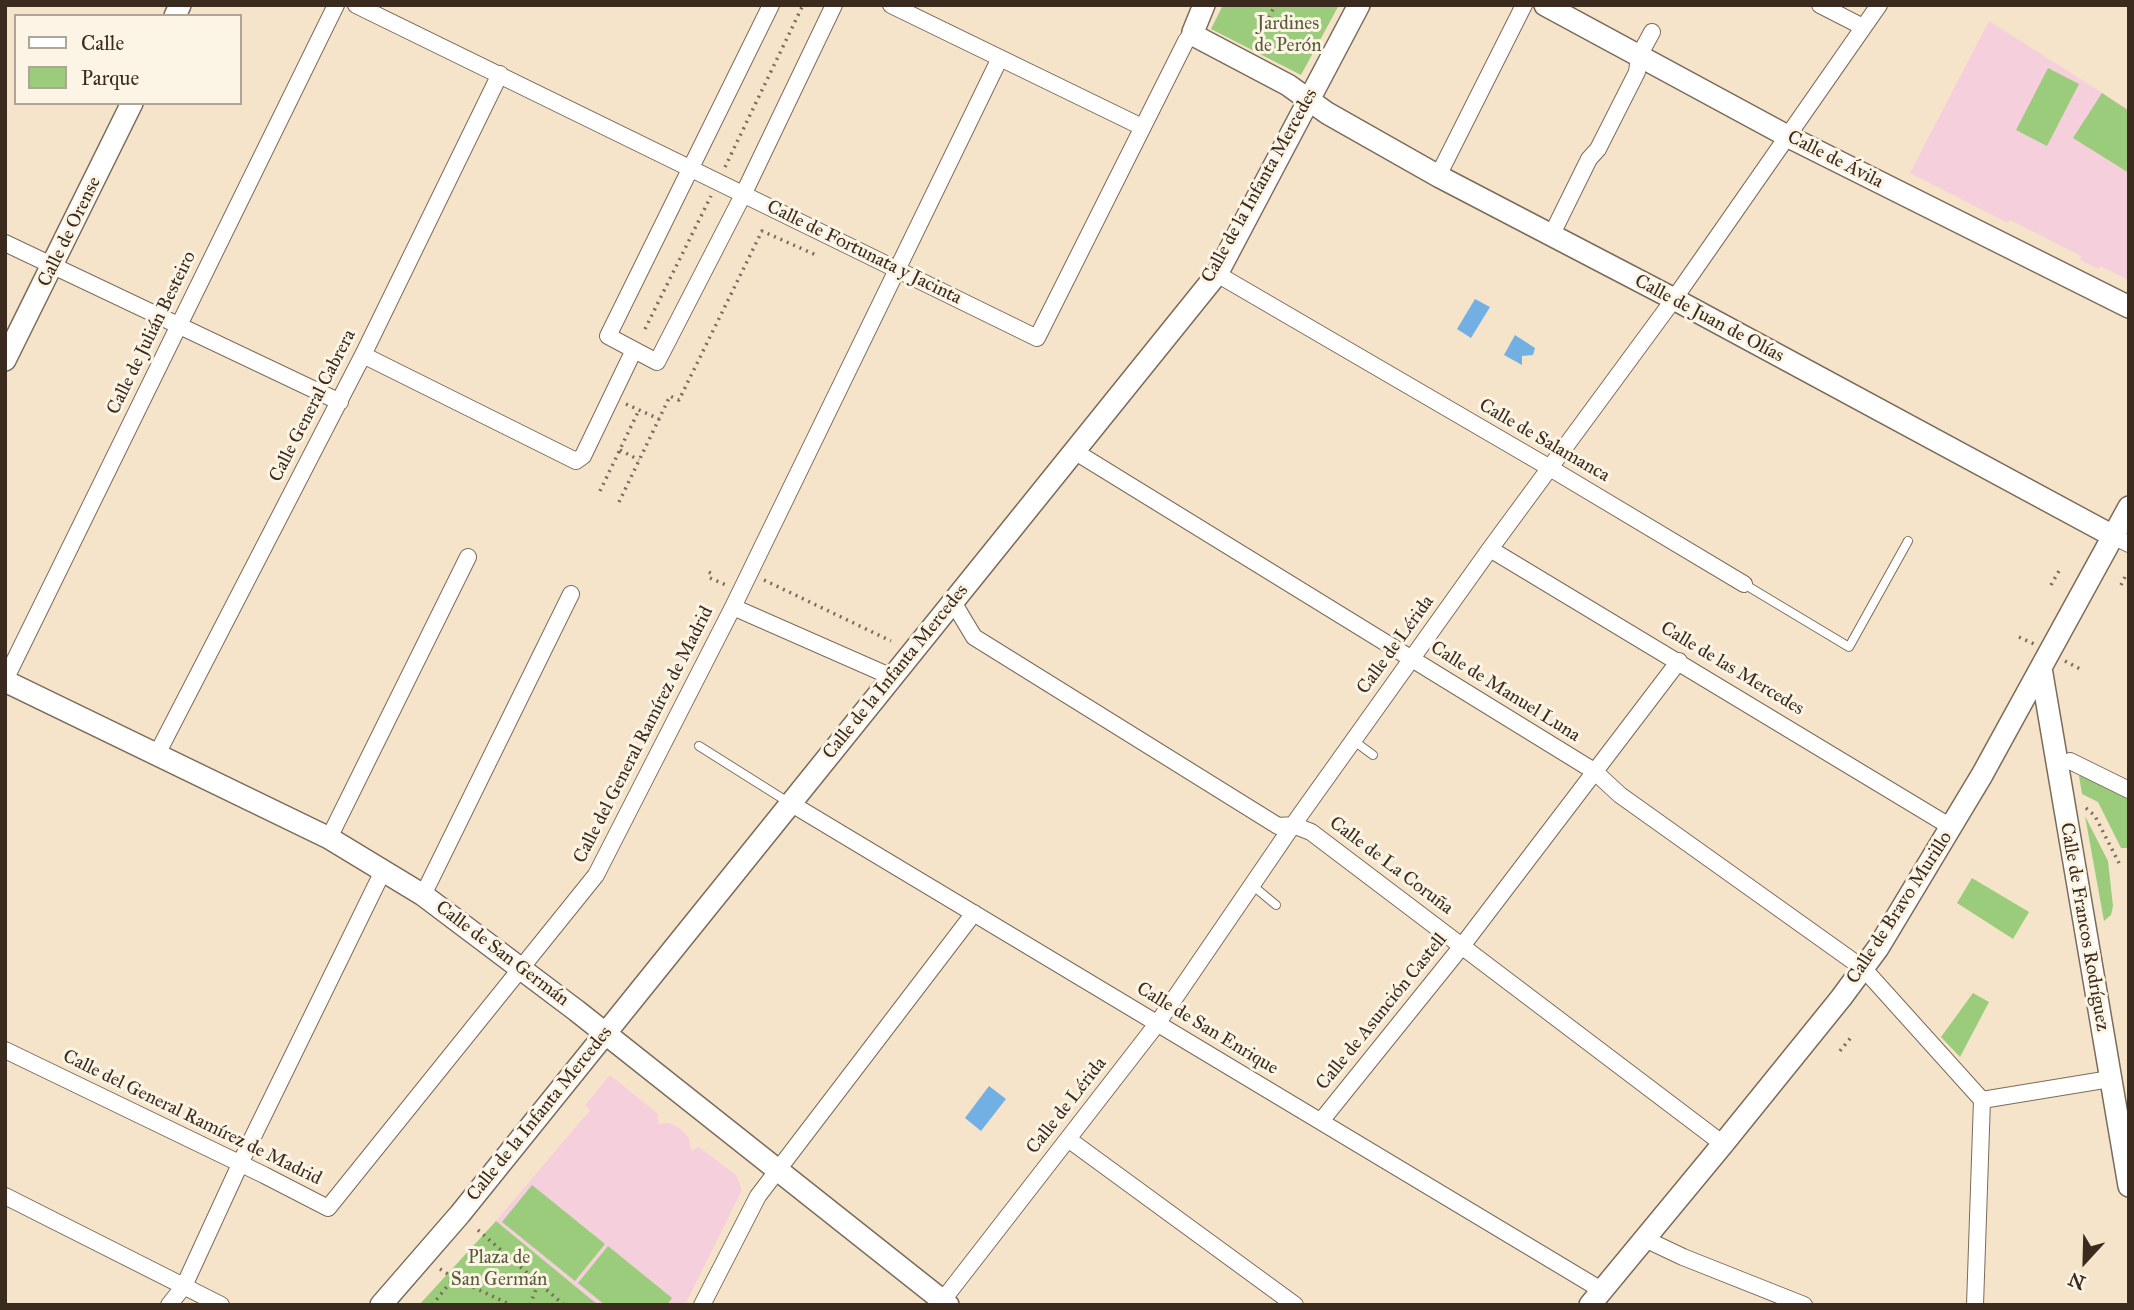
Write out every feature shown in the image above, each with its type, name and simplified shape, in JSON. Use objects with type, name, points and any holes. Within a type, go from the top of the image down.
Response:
[{"type":"street","name":"Calle de Julián Besteiro","points":[[5,681],[337,5]]},
{"type":"street","name":"Calle de Fortunata y Jacinta","points":[[356,5],[1037,338],[1142,127],[1193,32],[1203,5]]},
{"type":"street","points":[[771,5],[608,336],[657,362],[743,195],[834,5]]},
{"type":"street","points":[[891,5],[1142,127]]},
{"type":"street","name":"Calle de la Infanta Mercedes","points":[[381,1305],[460,1214],[1217,274],[1308,97],[1359,5]]},
{"type":"street","points":[[1440,177],[1442,168],[1524,5]]},
{"type":"street","name":"Calle de Ávila","points":[[1545,5],[1789,137],[2129,307]]},
{"type":"street","points":[[1820,5],[1863,27]]},
{"type":"street","name":"Calle de Lérida","points":[[944,1303],[1157,1024],[1293,825],[1490,549],[1674,299],[1879,5]]},
{"type":"street","name":"Calle de Juan de Olías","points":[[1193,32],[1197,37],[1308,97],[1327,113],[1440,177],[1674,299],[2121,540]]},
{"type":"street","points":[[1551,236],[1589,159],[1598,149],[1637,72],[1639,56],[1652,32]]},
{"type":"street","name":"Calle del General Ramírez de Madrid","points":[[5,1050],[328,1208],[596,875],[733,607],[1000,58]]},
{"type":"street","name":"Calle General Cabrera","points":[[157,754],[340,402],[500,74]]},
{"type":"street","name":"Calle de Orense","points":[[5,360],[131,105]]},
{"type":"street","points":[[5,243],[340,402]]},
{"type":"street","name":"Calle de Salamanca","points":[[1217,274],[1744,584]]},
{"type":"street","points":[[363,355],[576,461],[583,456],[634,350]]},
{"type":"street","name":"Calle de Manuel Luna","points":[[1074,451],[1594,771],[1620,795],[1864,969],[1982,1100]]},
{"type":"street","name":"Calle de Bravo Murillo","points":[[1596,1298],[1864,969],[1951,827],[2041,668],[2121,540],[2129,507]]},
{"type":"street","name":"Calle de las Mercedes","points":[[1490,549],[1951,827]]},
{"type":"street","points":[[329,838],[468,557]]},
{"type":"street","points":[[423,895],[571,594]]},
{"type":"street","name":"Calle de La Coruña","points":[[953,602],[974,637],[1278,826],[1293,825],[1311,832],[1723,1144]]},
{"type":"street","points":[[733,607],[892,677]]},
{"type":"street","name":"Calle de Asunción Castell","points":[[1321,1121],[1462,946],[1679,661]]},
{"type":"street","name":"Calle de Francos Rodríguez","points":[[2041,668],[2129,1186]]},
{"type":"street","name":"Calle de San Germán","points":[[5,681],[329,838],[384,869],[522,968],[944,1303]]},
{"type":"street","points":[[2070,761],[2129,790]]},
{"type":"street","name":"Calle de San Enrique","points":[[790,803],[1321,1121],[1596,1298]]},
{"type":"street","points":[[169,1305],[184,1286],[240,1164],[384,869]]},
{"type":"street","points":[[702,1305],[758,1196],[974,913]]},
{"type":"street","points":[[1975,1305],[1982,1100],[2110,1079]]},
{"type":"street","points":[[1068,1139],[1295,1305]]},
{"type":"street","points":[[5,1196],[221,1305]]},
{"type":"street","points":[[1645,1239],[1804,1305]]},
{"type":"lane","name":"Calle de Salamanca","points":[[1744,584],[1849,647],[1908,541]]},
{"type":"lane","points":[[1353,741],[1373,755]]},
{"type":"lane","points":[[699,746],[790,803]]},
{"type":"lane","points":[[1252,885],[1276,905]]},
{"type":"path","points":[[1257,43],[1275,5]]},
{"type":"path","points":[[619,502],[670,396],[679,400],[762,231],[816,256]]},
{"type":"path","points":[[626,404],[659,419]]},
{"type":"path","points":[[600,491],[639,410]]},
{"type":"path","points":[[620,450],[639,460]]},
{"type":"path","points":[[2051,585],[2060,569]]},
{"type":"path","points":[[2121,585],[2126,575]]},
{"type":"path","points":[[763,580],[891,641]]},
{"type":"path","points":[[2078,808],[2084,807],[2095,816],[2119,863]]},
{"type":"path","points":[[1839,1051],[1852,1036]]},
{"type":"path","points":[[478,1230],[561,1303]]},
{"type":"path","points":[[440,1269],[511,1305]]},
{"type":"path","points":[[432,1305],[454,1278]]},
{"type":"path","points":[[530,1305],[538,1284]]},
{"type":"shaded area","points":[[1989,21],[2129,110],[2129,280],[2100,266],[2098,269],[2080,260],[2081,256],[2010,220],[2008,223],[1910,173]]},
{"type":"shaded area","points":[[610,1075],[658,1114],[658,1124],[669,1123],[680,1128],[689,1138],[691,1151],[699,1147],[736,1175],[742,1190],[685,1305],[598,1305],[496,1221],[590,1110],[585,1105]]},
{"type":"green space","name":"Jardines de Perón","points":[[1223,5],[1339,5],[1301,75],[1211,29]]},
{"type":"green space","points":[[2048,68],[2079,84],[2047,146],[2016,130]]},
{"type":"green space","points":[[2102,93],[2129,111],[2129,173],[2073,138]]},
{"type":"green space","points":[[2084,774],[2129,796],[2129,848],[2121,848],[2098,802],[2082,794],[2079,776]]},
{"type":"green space","points":[[2085,816],[2108,861],[2113,906],[2111,915],[2104,921]]},
{"type":"green space","points":[[1972,878],[2029,912],[2013,939],[1957,903]]},
{"type":"green space","points":[[1973,993],[1989,1002],[1960,1057],[1941,1037]]},
{"type":"green space","points":[[532,1185],[605,1244],[575,1281],[502,1222]]},
{"type":"green space","name":"Plaza de San Germán","points":[[496,1221],[598,1305],[419,1305]]},
{"type":"green space","points":[[608,1246],[672,1298],[667,1305],[605,1305],[578,1283]]},
{"type":"water","points":[[1475,299],[1490,307],[1471,338],[1457,329]]},
{"type":"water","points":[[1515,335],[1535,348],[1533,355],[1522,356],[1522,365],[1504,355]]},
{"type":"water","points":[[989,1086],[1006,1099],[981,1131],[965,1118]]}]
